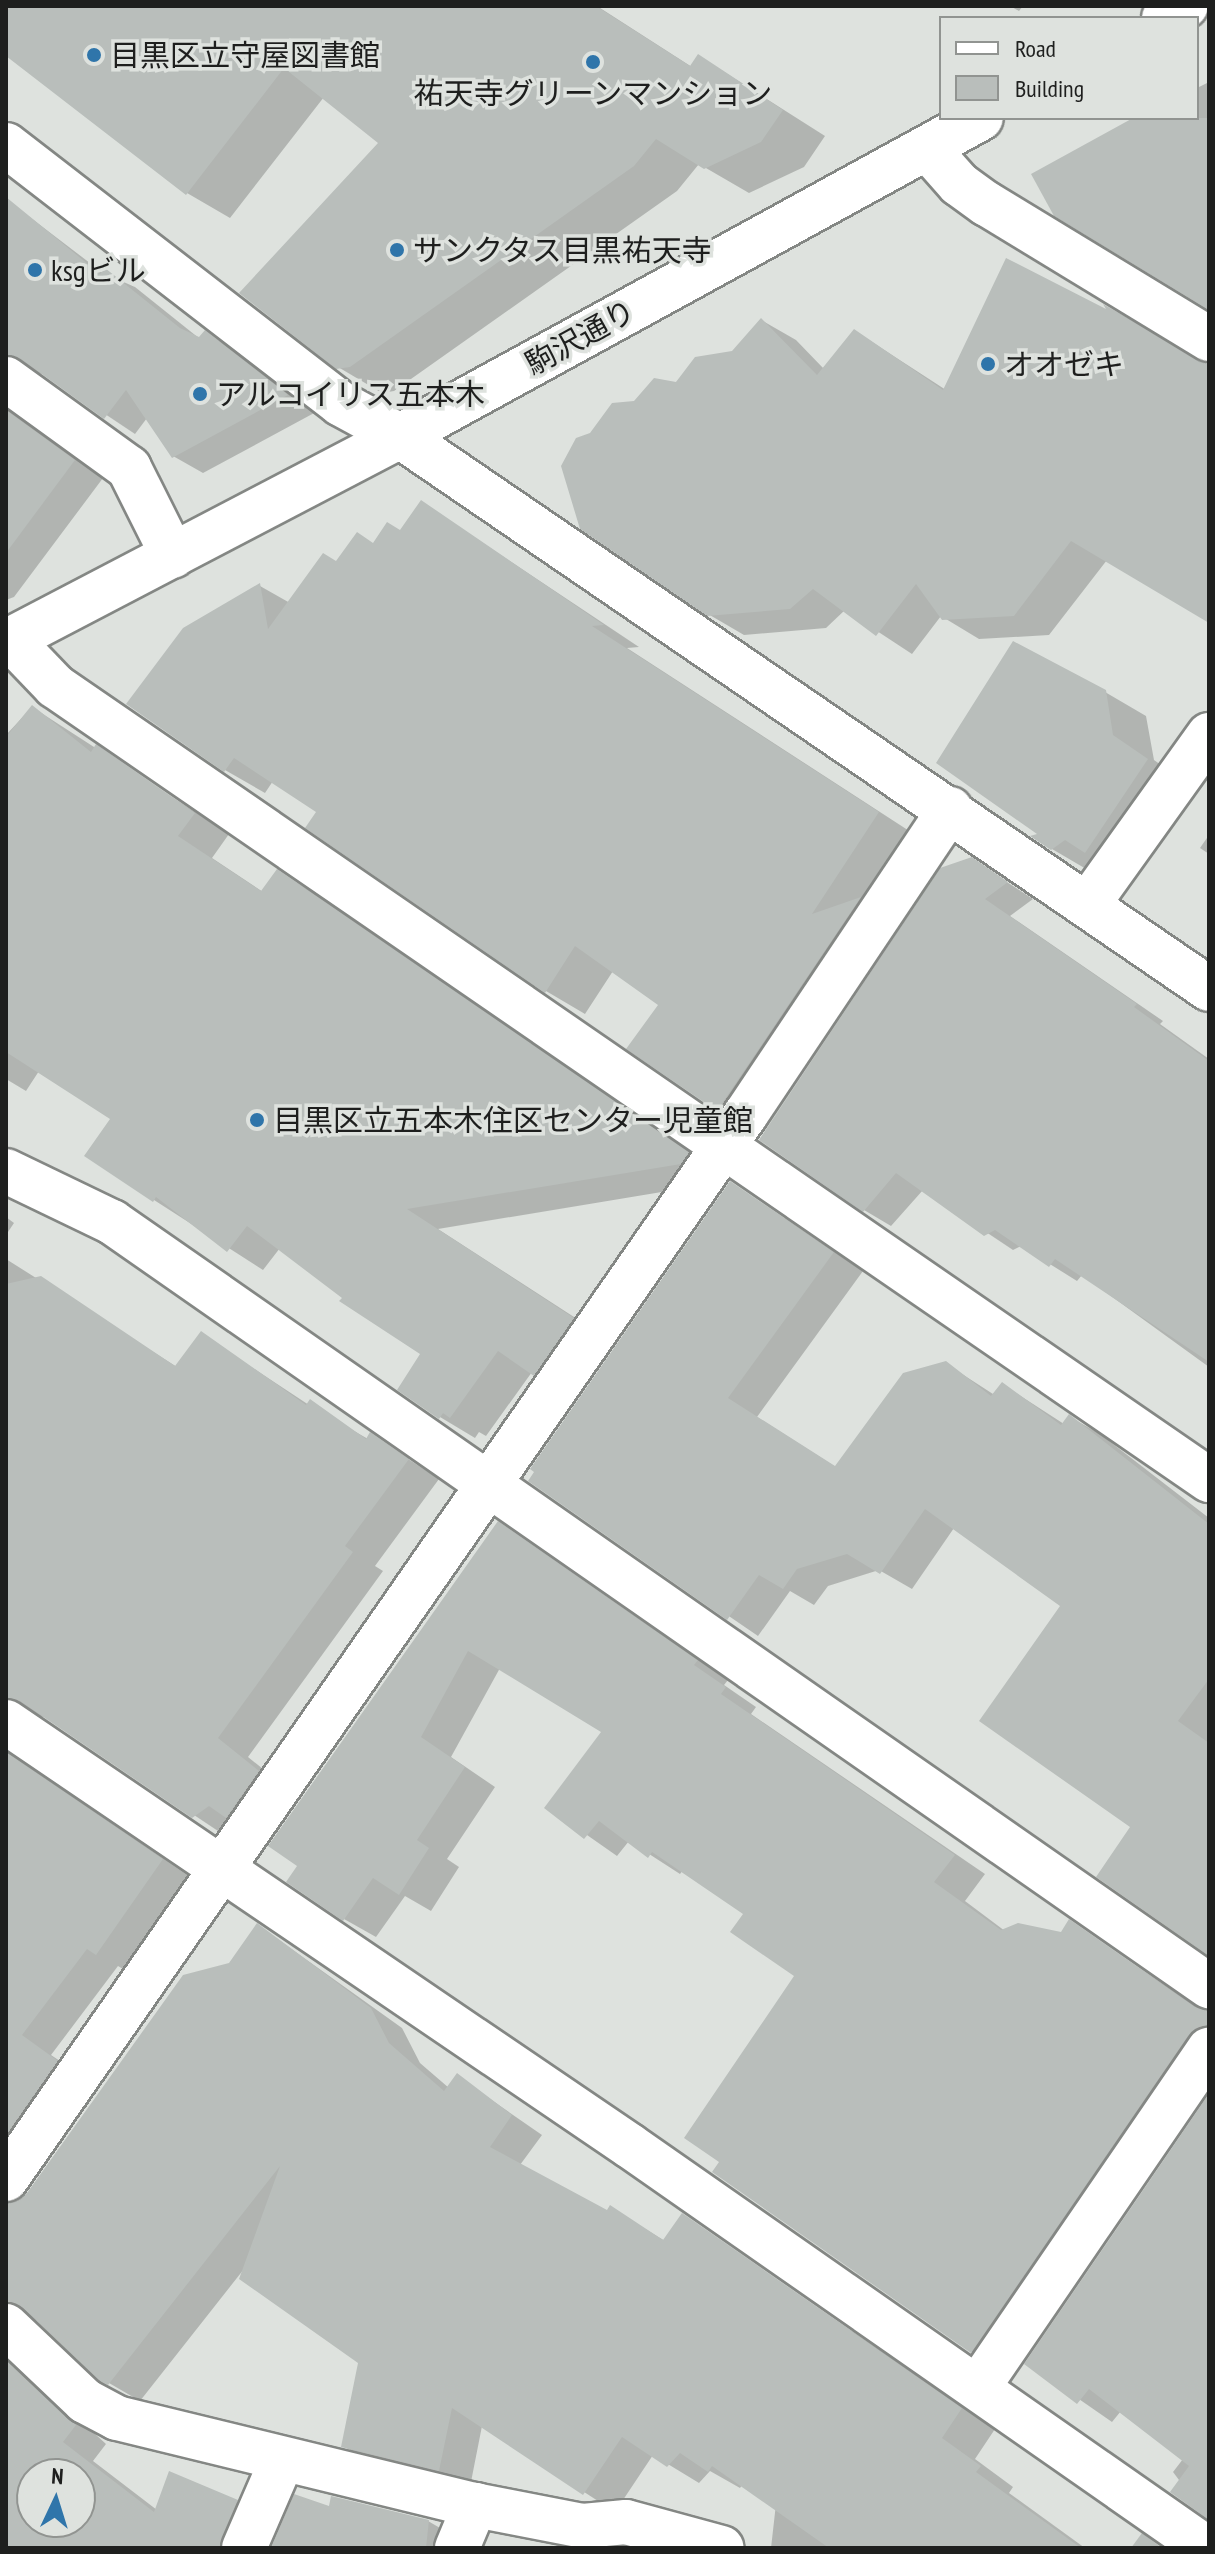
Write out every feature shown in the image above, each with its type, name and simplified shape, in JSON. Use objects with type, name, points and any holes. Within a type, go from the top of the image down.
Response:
[{"type":"street","points":[[1168,16],[1186,6]]},
{"type":"street","name":"駒沢通り","points":[[8,640],[400,436],[977,120]]},
{"type":"street","points":[[6,145],[341,404],[400,436],[950,809],[1209,989]]},
{"type":"street","points":[[927,148],[959,184],[987,204],[1209,339]]},
{"type":"street","points":[[6,379],[129,468],[173,556]]},
{"type":"street","points":[[8,640],[55,686],[1209,1480]]},
{"type":"street","points":[[1088,904],[1209,735]]},
{"type":"street","points":[[6,2179],[723,1145],[950,809]]},
{"type":"street","points":[[6,1171],[112,1222],[1209,1986]]},
{"type":"street","points":[[6,1722],[978,2387],[1206,2548]]},
{"type":"street","points":[[978,2387],[1209,2050]]},
{"type":"street","points":[[6,2326],[85,2401],[117,2418],[475,2505],[583,2526],[626,2522],[722,2548]]},
{"type":"street","points":[[244,2548],[282,2460]]},
{"type":"street","points":[[457,2548],[475,2505]]},
{"type":"building","points":[[6,6],[596,6],[690,66],[698,54],[783,110],[761,142],[704,169],[656,139],[634,166],[350,367],[336,369],[239,293],[378,143],[284,68],[186,195],[6,56]]},
{"type":"building","points":[[1209,118],[1209,310],[1054,216],[1031,174],[1129,120]]},
{"type":"building","points":[[6,197],[100,274],[105,268],[180,328],[199,337],[205,330],[288,395],[172,458],[126,390],[104,419],[21,359],[6,354]]},
{"type":"building","points":[[1006,258],[1106,309],[1103,304],[1209,364],[1209,623],[1071,541],[1014,616],[942,620],[916,584],[876,636],[813,589],[790,609],[707,616],[580,529],[561,466],[576,438],[590,433],[612,403],[634,401],[654,378],[676,382],[695,357],[732,351],[761,318],[817,375],[854,329],[943,390]]},
{"type":"building","points":[[6,410],[75,460],[6,553]]},
{"type":"building","points":[[421,500],[604,625],[592,626],[879,812],[812,914],[861,897],[717,1111],[626,1049],[658,1005],[575,946],[545,993],[305,828],[316,812],[234,758],[224,772],[126,704],[183,628],[260,583],[268,629],[323,553],[336,561],[357,532],[373,543],[387,522],[400,530]]},
{"type":"building","points":[[1013,641],[1106,690],[1113,735],[1148,759],[1085,853],[1065,840],[1051,850],[1030,836],[1037,834],[936,763]]},
{"type":"building","points":[[32,705],[91,752],[96,744],[195,813],[178,836],[261,891],[277,869],[689,1152],[681,1164],[407,1209],[574,1318],[534,1376],[498,1351],[450,1418],[443,1413],[439,1419],[397,1390],[420,1354],[339,1301],[342,1298],[247,1226],[227,1252],[156,1197],[153,1202],[84,1156],[110,1119],[6,1052],[6,737]]},
{"type":"building","points":[[972,857],[1008,882],[985,899],[1137,1004],[1134,1007],[1209,1061],[1209,1362],[1055,1259],[1049,1267],[995,1230],[984,1236],[896,1173],[863,1212],[759,1140],[940,868]]},
{"type":"building","points":[[730,1181],[834,1252],[728,1398],[835,1466],[903,1373],[946,1361],[991,1396],[1002,1382],[1061,1425],[1069,1414],[1209,1524],[1209,1679],[1178,1721],[1209,1743],[1209,1956],[1096,1877],[1130,1827],[979,1721],[1060,1606],[925,1509],[880,1574],[847,1554],[797,1569],[783,1589],[759,1575],[727,1620],[528,1481],[534,1472],[530,1469]]},
{"type":"building","points":[[41,1276],[175,1366],[201,1331],[306,1405],[310,1399],[366,1439],[370,1432],[409,1459],[345,1546],[353,1552],[218,1738],[259,1771],[226,1818],[209,1806],[192,1818],[20,1701],[6,1697],[6,1284]]},
{"type":"building","points":[[498,1521],[698,1660],[694,1665],[726,1687],[721,1694],[955,1855],[934,1882],[1001,1930],[1018,1923],[1061,1932],[1069,1919],[1195,2007],[1209,2011],[1209,2025],[1188,2036],[971,2353],[712,2172],[719,2162],[684,2138],[794,1976],[730,1932],[743,1914],[652,1852],[648,1858],[599,1821],[584,1839],[544,1808],[601,1732],[468,1651],[421,1737],[465,1767],[417,1840],[429,1848],[399,1895],[373,1878],[343,1921],[286,1882],[297,1866],[268,1846]]},
{"type":"building","points":[[6,1752],[163,1859],[96,1955],[87,1949],[22,2035],[58,2061],[6,2135]]},
{"type":"building","points":[[257,1923],[371,2008],[389,2043],[444,2091],[457,2073],[512,2115],[490,2147],[607,2210],[610,2205],[663,2240],[682,2213],[962,2408],[942,2438],[981,2466],[976,2472],[1081,2548],[829,2548],[712,2466],[708,2472],[680,2453],[667,2467],[622,2437],[583,2495],[452,2408],[439,2471],[341,2447],[358,2363],[239,2279],[280,2166],[108,2385],[100,2381],[23,2308],[6,2302],[6,2204],[27,2193],[183,1975],[229,1963]]},
{"type":"building","points":[[1209,2094],[1209,2520],[1170,2492],[1189,2466],[1089,2389],[1077,2404],[1024,2364]]},
{"type":"building","points":[[6,2360],[76,2425],[63,2442],[84,2458],[16,2458],[16,2538],[96,2538],[96,2467],[154,2512],[169,2471],[238,2500],[219,2548],[6,2548]]},
{"type":"building","points":[[294,2494],[329,2506],[331,2496],[429,2520],[426,2548],[271,2548]]},
{"type":"building","points":[[1142,2533],[1162,2548],[1131,2548]]},
{"type":"place","name":"目黒区立守屋図書館","points":[[94,55]]},
{"type":"place","name":"祐天寺グリーンマンション","points":[[593,62]]},
{"type":"place","name":"サンクタス目黒祐天寺","points":[[397,250]]},
{"type":"place","name":"ksgビル","points":[[35,270]]},
{"type":"place","name":"オオゼキ","points":[[988,364]]},
{"type":"place","name":"アルコイリス五本木","points":[[200,394]]},
{"type":"place","name":"目黒区立五本木住区センター児童館","points":[[257,1120]]}]
